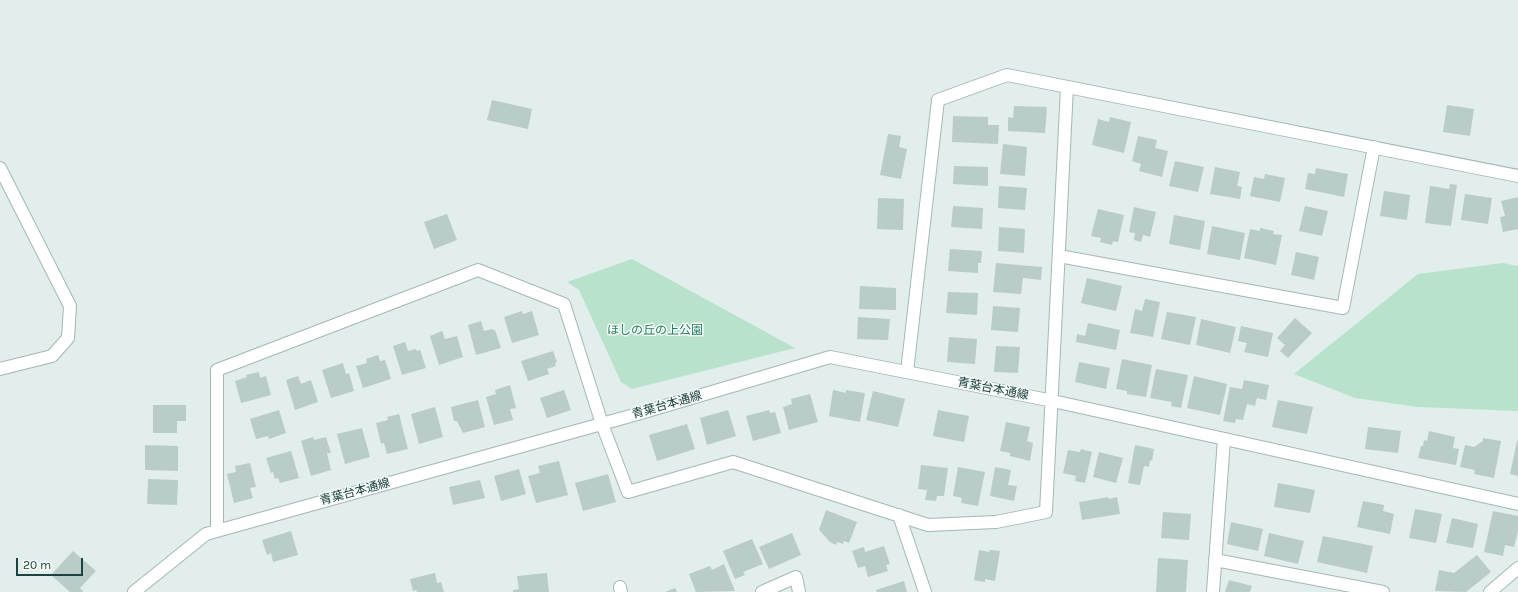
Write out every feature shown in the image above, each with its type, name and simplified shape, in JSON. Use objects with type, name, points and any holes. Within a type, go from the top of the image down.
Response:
[{"type":"street","points":[[907,372],[938,100],[1007,75],[1518,176]]},
{"type":"street","points":[[217,531],[217,370],[478,270],[564,304],[602,424],[628,492],[733,462],[928,525],[996,522],[1046,512],[1067,87]]},
{"type":"street","points":[[1059,256],[1343,308],[1374,147]]},
{"type":"street","points":[[0,168],[70,306],[68,338],[52,356],[0,368]]},
{"type":"street","name":"青葉台本通線","points":[[134,592],[206,534],[602,424],[830,357],[1052,401],[1518,504]]},
{"type":"street","points":[[1213,592],[1224,439]]},
{"type":"street","points":[[900,515],[925,592]]},
{"type":"street","points":[[1215,560],[1383,592]]},
{"type":"street","points":[[1490,592],[1518,568]]},
{"type":"street","points":[[762,592],[796,577],[799,592]]},
{"type":"green space","name":"ほしの丘の上公園","points":[[632,259],[795,348],[632,389],[621,382],[579,290],[567,282]]},
{"type":"green space","points":[[1503,263],[1518,266],[1518,411],[1418,407],[1355,398],[1294,374],[1418,274]]},
{"type":"building","points":[[492,100],[532,109],[528,129],[487,120]]},
{"type":"building","points":[[1447,105],[1474,109],[1470,136],[1443,132]]},
{"type":"building","points":[[1014,106],[1047,107],[1045,133],[1008,131],[1008,117],[1013,118]]},
{"type":"building","points":[[953,116],[988,117],[988,125],[999,125],[998,144],[952,142]]},
{"type":"building","points":[[1110,117],[1131,122],[1124,153],[1092,145],[1098,119],[1109,122]]},
{"type":"building","points":[[888,134],[901,136],[899,147],[907,149],[901,179],[880,175]]},
{"type":"building","points":[[1138,136],[1157,140],[1155,148],[1168,151],[1162,177],[1139,171],[1141,164],[1132,161]]},
{"type":"building","points":[[1003,144],[1027,147],[1025,176],[1000,174]]},
{"type":"building","points":[[1175,161],[1204,167],[1198,192],[1169,186]]},
{"type":"building","points":[[954,166],[988,167],[988,186],[953,184]]},
{"type":"building","points":[[1215,167],[1240,172],[1237,186],[1242,187],[1240,199],[1210,194]]},
{"type":"building","points":[[1316,168],[1348,174],[1344,197],[1305,189],[1308,173],[1315,174]]},
{"type":"building","points":[[1265,174],[1285,178],[1280,202],[1250,196],[1254,177],[1264,179]]},
{"type":"building","points":[[1450,184],[1457,185],[1451,226],[1425,223],[1430,186],[1449,189]]},
{"type":"building","points":[[999,186],[1027,188],[1025,210],[998,208]]},
{"type":"building","points":[[1384,191],[1410,195],[1407,220],[1380,216]]},
{"type":"building","points":[[1465,194],[1492,198],[1488,224],[1461,220]]},
{"type":"building","points":[[1518,197],[1518,229],[1503,232],[1500,217],[1505,216],[1501,201]]},
{"type":"building","points":[[878,198],[904,199],[903,230],[877,229]]},
{"type":"building","points":[[953,206],[983,208],[982,229],[951,227]]},
{"type":"building","points":[[1305,206],[1328,211],[1322,236],[1299,231]]},
{"type":"building","points":[[1134,207],[1156,212],[1150,237],[1143,235],[1141,242],[1134,240],[1135,233],[1129,232]]},
{"type":"building","points":[[1098,209],[1124,215],[1118,242],[1113,241],[1112,245],[1100,242],[1101,238],[1091,236]]},
{"type":"building","points":[[447,214],[457,240],[434,249],[424,222]]},
{"type":"building","points":[[1174,215],[1205,221],[1200,250],[1169,244]]},
{"type":"building","points":[[1212,226],[1245,233],[1240,260],[1207,254]]},
{"type":"building","points":[[999,227],[1025,229],[1024,253],[998,251]]},
{"type":"building","points":[[1260,228],[1274,231],[1273,234],[1282,235],[1276,265],[1244,258],[1250,229],[1260,231]]},
{"type":"building","points":[[950,249],[982,251],[981,263],[978,263],[978,273],[948,271]]},
{"type":"building","points":[[1296,252],[1319,257],[1314,280],[1291,275]]},
{"type":"building","points":[[996,263],[1042,267],[1041,280],[1023,278],[1021,294],[993,292]]},
{"type":"building","points":[[1087,278],[1122,286],[1116,311],[1081,303]]},
{"type":"building","points":[[860,286],[896,288],[896,310],[859,309]]},
{"type":"building","points":[[948,292],[978,293],[977,315],[946,313]]},
{"type":"building","points":[[1145,299],[1160,302],[1153,337],[1130,333],[1135,309],[1142,311]]},
{"type":"building","points":[[993,306],[1020,308],[1018,332],[991,330]]},
{"type":"building","points":[[522,311],[523,314],[532,311],[539,335],[512,343],[504,317]]},
{"type":"building","points":[[1167,312],[1196,317],[1190,345],[1161,339]]},
{"type":"building","points":[[858,317],[890,319],[888,340],[857,339]]},
{"type":"building","points":[[1295,318],[1312,333],[1288,358],[1280,351],[1285,345],[1277,338]]},
{"type":"building","points":[[1201,319],[1236,327],[1230,353],[1196,345]]},
{"type":"building","points":[[481,321],[484,331],[492,329],[495,330],[501,348],[476,355],[468,325]]},
{"type":"building","points":[[1088,323],[1120,330],[1116,350],[1076,342],[1077,334],[1085,336]]},
{"type":"building","points":[[1241,326],[1273,333],[1268,357],[1244,352],[1247,343],[1238,341]]},
{"type":"building","points":[[442,331],[445,339],[457,336],[463,357],[439,365],[430,336]]},
{"type":"building","points":[[949,337],[977,339],[975,364],[947,362]]},
{"type":"building","points":[[405,342],[408,351],[416,349],[417,351],[420,350],[426,368],[402,375],[393,346]]},
{"type":"building","points":[[996,346],[1020,347],[1018,373],[994,372]]},
{"type":"building","points":[[553,351],[557,362],[555,363],[556,366],[547,369],[549,374],[528,381],[521,361]]},
{"type":"building","points":[[378,355],[380,361],[385,360],[391,379],[363,388],[356,366],[367,363],[366,359]]},
{"type":"building","points":[[1122,359],[1152,365],[1146,397],[1127,394],[1127,391],[1116,389]]},
{"type":"building","points":[[1079,362],[1110,368],[1106,389],[1075,382]]},
{"type":"building","points":[[343,363],[346,374],[349,373],[354,391],[331,398],[322,370]]},
{"type":"building","points":[[1156,369],[1188,375],[1181,408],[1171,406],[1172,402],[1150,398]]},
{"type":"building","points":[[259,372],[260,378],[266,376],[271,395],[241,403],[235,381],[247,377],[246,375]]},
{"type":"building","points":[[298,376],[301,384],[311,380],[318,402],[295,410],[286,380]]},
{"type":"building","points":[[1194,376],[1227,384],[1220,415],[1187,408]]},
{"type":"building","points":[[1244,380],[1269,385],[1266,400],[1257,398],[1255,406],[1247,404],[1243,420],[1236,419],[1235,423],[1223,421],[1230,387],[1242,389]]},
{"type":"building","points":[[510,385],[516,408],[510,409],[513,420],[494,425],[486,397],[496,394],[495,390]]},
{"type":"building","points":[[564,390],[571,410],[547,418],[540,398]]},
{"type":"building","points":[[833,390],[846,393],[846,390],[865,393],[860,422],[829,416]]},
{"type":"building","points":[[873,391],[905,399],[898,427],[866,420]]},
{"type":"building","points":[[810,394],[818,422],[789,430],[783,407],[792,404],[791,399]]},
{"type":"building","points":[[478,400],[485,427],[463,433],[457,421],[454,421],[451,407]]},
{"type":"building","points":[[1278,400],[1313,407],[1307,434],[1272,427]]},
{"type":"building","points":[[153,405],[186,405],[186,421],[177,421],[177,433],[153,433]]},
{"type":"building","points":[[435,407],[443,437],[419,444],[411,414]]},
{"type":"building","points":[[279,410],[286,433],[269,439],[268,436],[256,439],[250,419]]},
{"type":"building","points":[[728,410],[736,436],[707,445],[700,418]]},
{"type":"building","points":[[769,410],[770,413],[775,412],[781,433],[753,441],[746,416]]},
{"type":"building","points":[[938,410],[969,416],[964,442],[933,436]]},
{"type":"building","points":[[399,414],[408,449],[387,454],[384,443],[381,444],[376,423],[388,420],[387,417]]},
{"type":"building","points":[[1006,422],[1030,427],[1027,441],[1033,443],[1030,461],[1010,456],[1010,453],[1000,451]]},
{"type":"building","points":[[687,424],[695,449],[657,461],[649,435]]},
{"type":"building","points":[[1368,427],[1401,431],[1398,453],[1365,449]]},
{"type":"building","points":[[362,428],[370,457],[345,464],[337,434]]},
{"type":"building","points":[[1429,431],[1455,437],[1453,448],[1459,449],[1456,465],[1418,458],[1424,440],[1427,441]]},
{"type":"building","points":[[313,437],[314,440],[326,437],[331,453],[327,453],[331,470],[311,476],[301,441]]},
{"type":"building","points":[[1483,438],[1501,441],[1494,478],[1474,474],[1475,470],[1460,467],[1465,445],[1474,447],[1483,441]]},
{"type":"building","points":[[1518,441],[1518,476],[1510,474]]},
{"type":"building","points":[[145,445],[178,446],[178,471],[145,470]]},
{"type":"building","points":[[1135,445],[1154,449],[1152,461],[1150,460],[1149,467],[1144,466],[1140,485],[1128,483]]},
{"type":"building","points":[[1081,449],[1092,452],[1085,483],[1075,481],[1076,476],[1063,473],[1068,450],[1080,452]]},
{"type":"building","points":[[291,451],[299,478],[280,483],[278,478],[275,479],[273,472],[271,473],[266,458]]},
{"type":"building","points":[[1099,452],[1123,458],[1116,483],[1093,477]]},
{"type":"building","points":[[559,461],[568,495],[536,503],[528,476],[540,473],[538,466]]},
{"type":"building","points":[[250,463],[256,487],[250,488],[253,498],[234,503],[227,474],[236,472],[235,466]]},
{"type":"building","points":[[921,465],[948,468],[944,496],[937,496],[936,501],[925,500],[927,490],[918,489]]},
{"type":"building","points":[[958,467],[985,472],[978,506],[961,503],[962,498],[953,496]]},
{"type":"building","points":[[995,467],[1011,470],[1008,485],[1017,486],[1014,501],[990,496]]},
{"type":"building","points":[[519,469],[526,494],[501,501],[494,476]]},
{"type":"building","points":[[608,474],[616,502],[583,511],[575,483]]},
{"type":"building","points":[[148,479],[178,480],[177,505],[147,504]]},
{"type":"building","points":[[480,480],[485,498],[453,505],[449,487]]},
{"type":"building","points":[[1278,483],[1315,490],[1310,513],[1274,507]]},
{"type":"building","points":[[1108,497],[1109,499],[1117,497],[1120,514],[1082,520],[1079,502]]},
{"type":"building","points":[[1363,501],[1384,505],[1383,511],[1394,514],[1390,534],[1357,527]]},
{"type":"building","points":[[1415,509],[1442,514],[1436,543],[1409,538]]},
{"type":"building","points":[[826,510],[857,522],[849,543],[844,541],[843,544],[837,542],[836,545],[830,542],[819,530]]},
{"type":"building","points":[[1493,511],[1518,516],[1518,531],[1514,547],[1505,545],[1503,556],[1484,552]]},
{"type":"building","points":[[1163,512],[1191,514],[1189,540],[1161,538]]},
{"type":"building","points":[[1452,518],[1478,524],[1473,548],[1446,543]]},
{"type":"building","points":[[1231,522],[1263,529],[1258,551],[1227,544]]},
{"type":"building","points":[[291,531],[298,555],[273,562],[271,553],[267,555],[262,540]]},
{"type":"building","points":[[792,533],[801,555],[769,569],[759,547]]},
{"type":"building","points":[[1269,533],[1304,541],[1298,564],[1264,556]]},
{"type":"building","points":[[1323,536],[1373,546],[1367,573],[1317,562]]},
{"type":"building","points":[[752,539],[763,564],[743,572],[745,575],[735,579],[723,551]]},
{"type":"building","points":[[884,546],[890,564],[886,565],[888,571],[868,577],[865,566],[858,568],[852,551],[864,547],[865,552]]},
{"type":"building","points":[[979,550],[989,552],[990,550],[1000,551],[995,581],[985,579],[985,582],[974,580]]},
{"type":"building","points":[[73,551],[96,571],[80,588],[83,591],[82,592],[70,592],[51,575]]},
{"type":"building","points":[[1477,555],[1491,572],[1466,592],[1435,591],[1439,570],[1454,573]]},
{"type":"building","points":[[1158,558],[1188,560],[1186,592],[1156,592]]},
{"type":"building","points":[[724,564],[735,591],[696,592],[689,574],[710,566],[712,570]]},
{"type":"building","points":[[435,573],[437,583],[441,582],[444,592],[413,591],[410,579]]},
{"type":"building","points":[[547,573],[549,592],[513,592],[513,590],[519,589],[517,576]]},
{"type":"building","points":[[1229,580],[1252,586],[1250,592],[1225,592]]},
{"type":"building","points":[[904,581],[907,592],[877,592],[876,590]]},
{"type":"building","points":[[675,588],[677,592],[665,592]]}]
